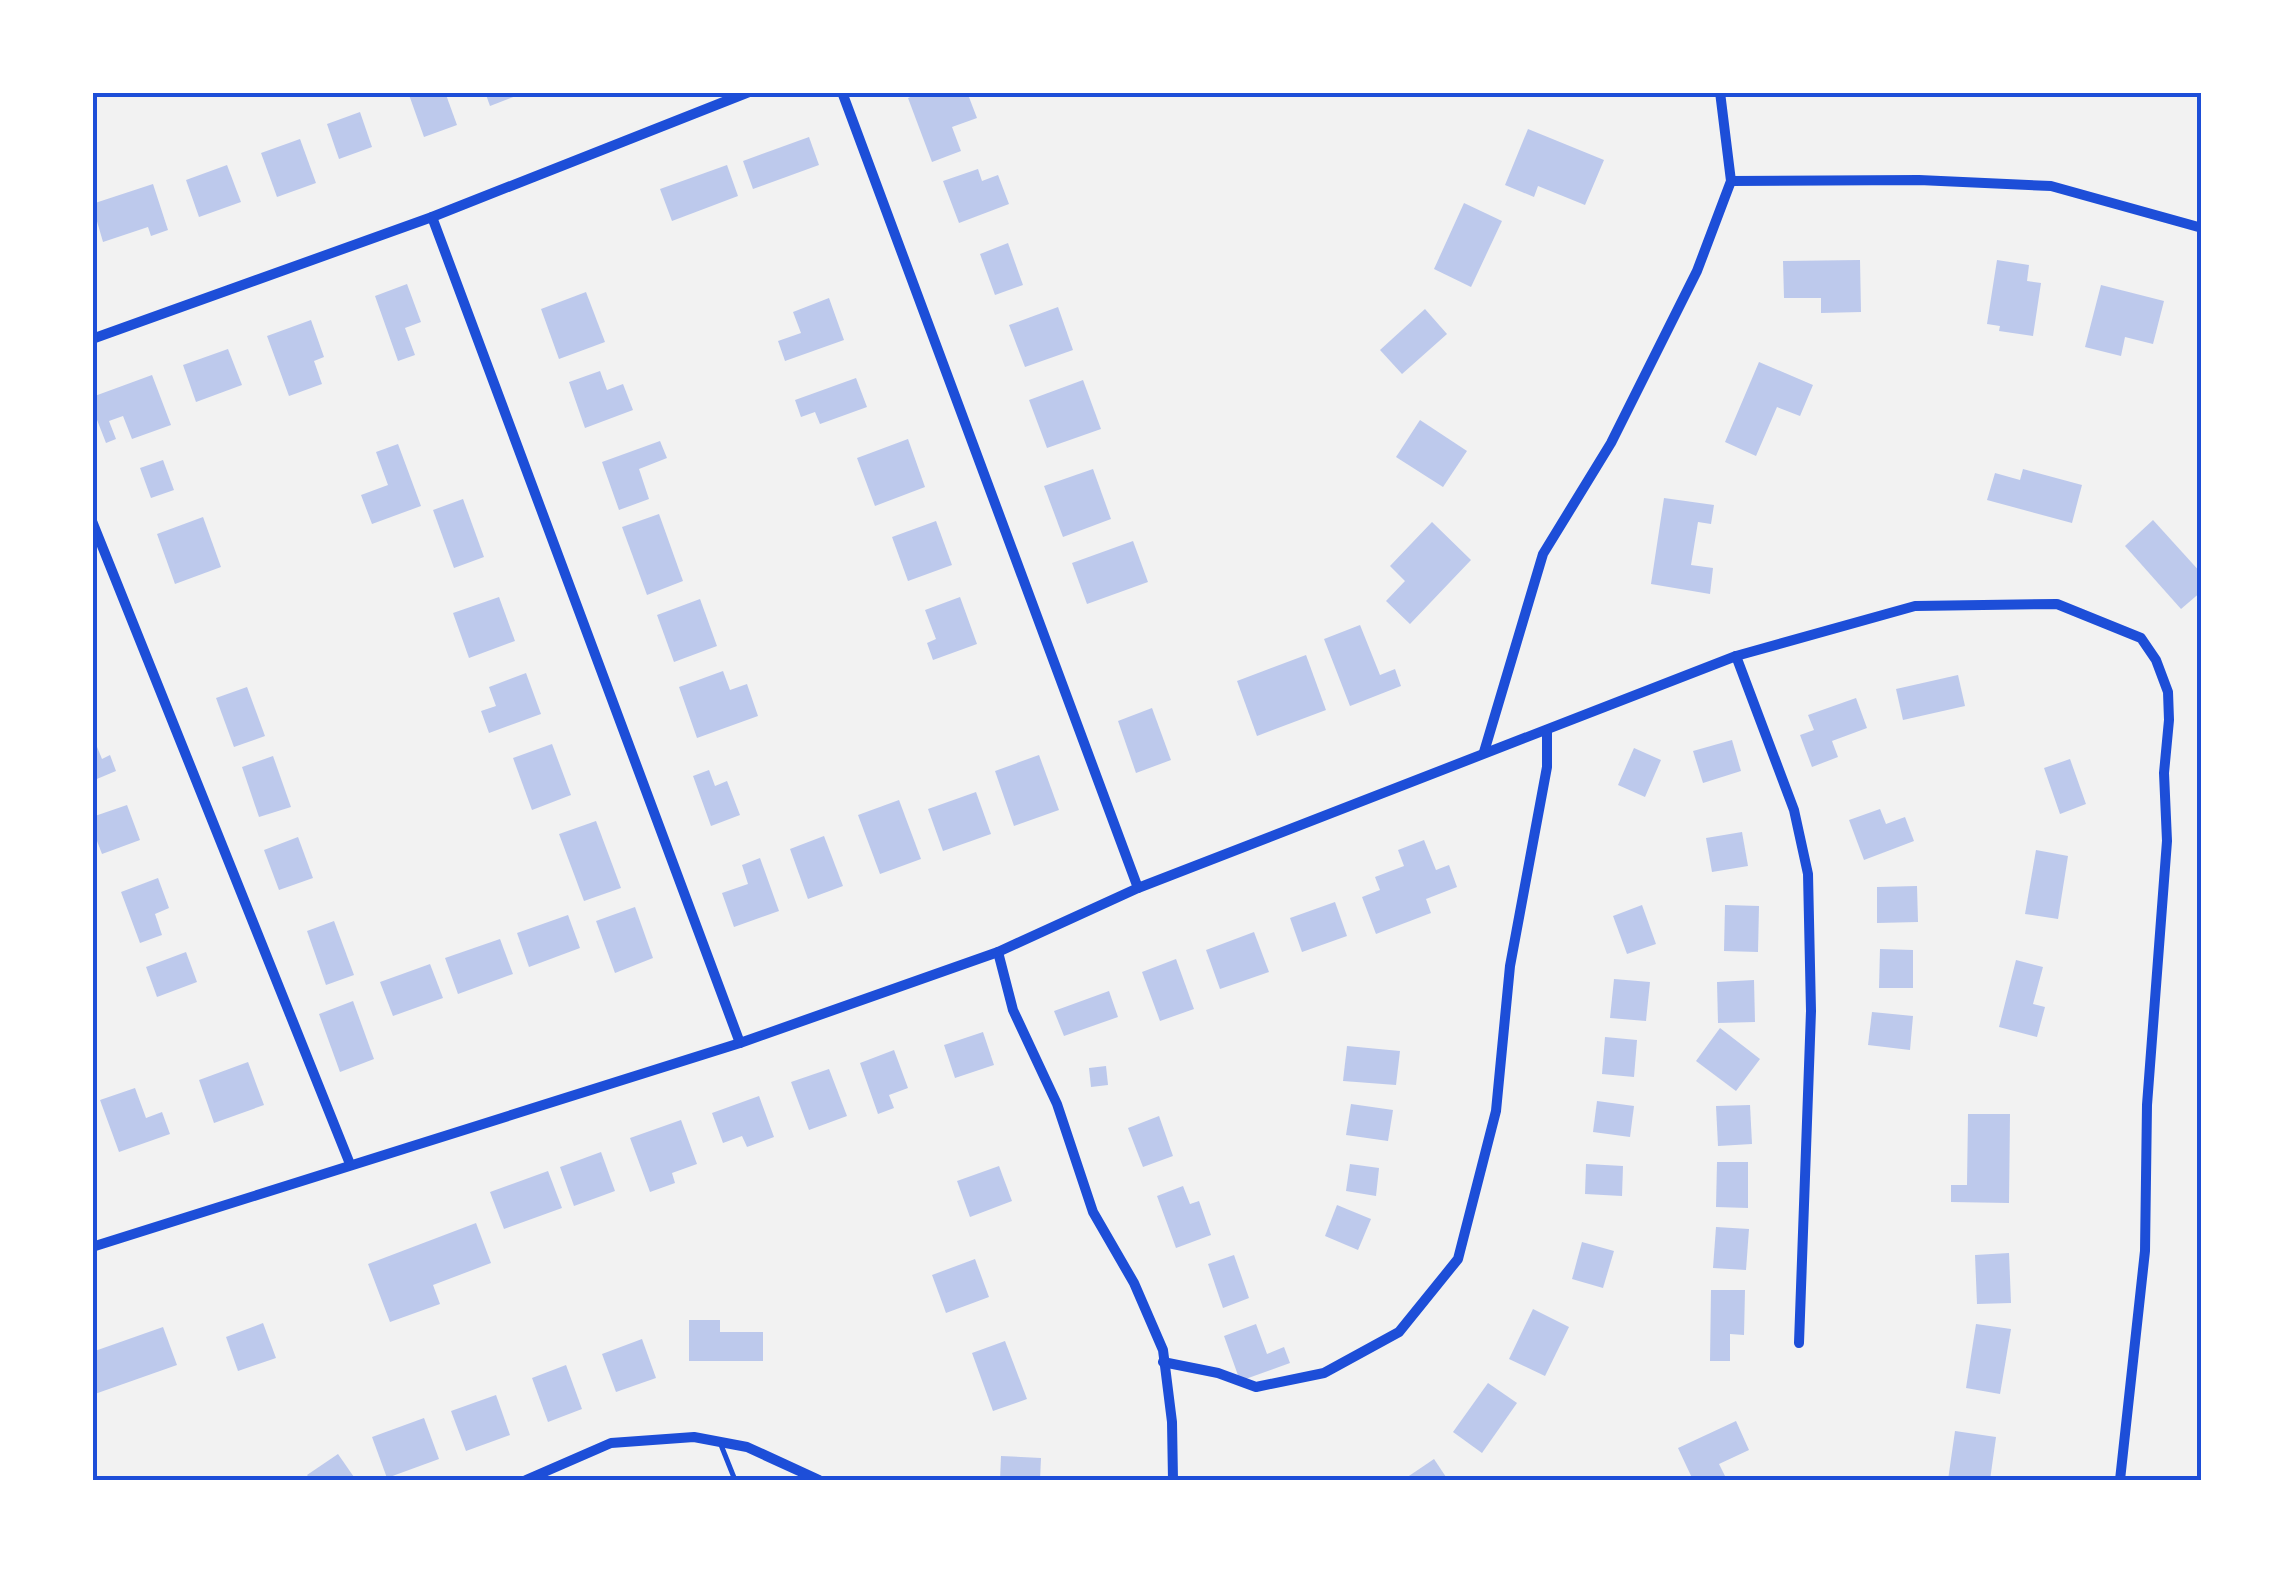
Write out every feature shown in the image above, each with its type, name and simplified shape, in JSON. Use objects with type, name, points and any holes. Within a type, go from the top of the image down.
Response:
[{"type":"street","points":[[92,339],[432,218],[750,92]]},
{"type":"street","points":[[842,92],[1138,888]]},
{"type":"street","points":[[1484,752],[1543,554],[1611,443],[1697,271],[1731,181],[1720,92]]},
{"type":"street","points":[[1731,181],[1919,180],[2051,186],[2202,228]]},
{"type":"street","points":[[432,218],[740,1042]]},
{"type":"street","points":[[92,520],[350,1164]]},
{"type":"street","points":[[92,1246],[740,1042],[998,952],[1138,888],[1736,656],[1914,606],[2058,604],[2141,638],[2156,660],[2168,692],[2164,772],[2167,841],[2147,1105],[2144,1251],[2120,1480]]},
{"type":"street","points":[[1736,656],[1794,810],[1808,874],[1811,1011],[1799,1343]]},
{"type":"street","points":[[1163,1362],[1218,1373],[1256,1387],[1324,1373],[1399,1332],[1458,1259],[1496,1111],[1510,966],[1547,767],[1547,730]]},
{"type":"street","points":[[998,952],[1013,1010],[1056,1104],[1093,1212],[1134,1283],[1163,1350],[1174,1480]]},
{"type":"street","points":[[526,1480],[612,1443],[694,1437],[747,1447],[819,1480]]},
{"type":"lane","points":[[720,1442],[736,1480]]},
{"type":"building","points":[[408,92],[445,92],[457,125],[424,137]]},
{"type":"building","points":[[485,92],[524,92],[524,93],[490,106]]},
{"type":"building","points":[[922,92],[967,92],[977,118],[952,127],[961,151],[932,162],[908,98]]},
{"type":"building","points":[[360,112],[372,147],[339,159],[327,124]]},
{"type":"building","points":[[1528,129],[1604,160],[1585,205],[1538,186],[1534,197],[1505,185]]},
{"type":"building","points":[[809,137],[819,165],[753,189],[743,161]]},
{"type":"building","points":[[300,139],[316,183],[277,197],[261,153]]},
{"type":"building","points":[[227,165],[241,202],[199,217],[186,180]]},
{"type":"building","points":[[727,165],[738,196],[672,221],[660,189]]},
{"type":"building","points":[[978,169],[982,181],[998,175],[1009,204],[959,223],[943,181]]},
{"type":"building","points":[[153,184],[168,230],[151,236],[148,227],[103,242],[92,204]]},
{"type":"building","points":[[1464,203],[1502,221],[1471,287],[1434,269]]},
{"type":"building","points":[[1008,243],[1023,285],[995,295],[980,254]]},
{"type":"building","points":[[1860,260],[1861,312],[1821,313],[1821,298],[1784,298],[1783,261]]},
{"type":"building","points":[[1997,260],[2029,265],[2027,281],[2041,283],[2033,336],[1999,331],[2000,326],[1987,324]]},
{"type":"building","points":[[407,284],[421,322],[405,328],[415,355],[398,361],[375,296]]},
{"type":"building","points":[[2101,285],[2164,301],[2153,344],[2125,337],[2121,356],[2085,347]]},
{"type":"building","points":[[586,292],[605,342],[559,359],[541,309]]},
{"type":"building","points":[[829,298],[844,340],[785,361],[778,341],[801,333],[793,312]]},
{"type":"building","points":[[1058,307],[1073,350],[1025,367],[1009,325]]},
{"type":"building","points":[[1425,309],[1447,334],[1402,374],[1380,350]]},
{"type":"building","points":[[311,320],[324,357],[314,361],[322,384],[289,396],[267,336]]},
{"type":"building","points":[[228,349],[242,385],[196,402],[183,365]]},
{"type":"building","points":[[1759,362],[1813,385],[1800,416],[1777,407],[1756,456],[1725,442]]},
{"type":"building","points":[[600,371],[607,390],[623,384],[633,410],[585,428],[569,382]]},
{"type":"building","points":[[152,375],[171,425],[132,439],[123,416],[109,421],[116,439],[106,443],[92,397]]},
{"type":"building","points":[[856,378],[867,407],[820,424],[815,412],[801,417],[795,400]]},
{"type":"building","points":[[1083,380],[1101,429],[1047,448],[1029,400]]},
{"type":"building","points":[[1420,420],[1467,451],[1443,487],[1396,457]]},
{"type":"building","points":[[908,439],[925,487],[875,506],[857,458]]},
{"type":"building","points":[[660,441],[667,458],[639,469],[649,499],[619,510],[602,462]]},
{"type":"building","points":[[398,444],[421,506],[372,524],[361,495],[388,485],[376,452]]},
{"type":"building","points":[[163,460],[174,490],[151,498],[140,468]]},
{"type":"building","points":[[1093,469],[1111,519],[1063,537],[1044,486]]},
{"type":"building","points":[[2023,469],[2082,485],[2072,523],[1987,500],[1995,473],[2020,480]]},
{"type":"building","points":[[1664,498],[1714,505],[1711,524],[1698,522],[1691,565],[1713,568],[1710,594],[1651,584]]},
{"type":"building","points":[[463,499],[484,557],[454,568],[433,510]]},
{"type":"building","points":[[659,514],[683,581],[647,595],[622,527]]},
{"type":"building","points":[[203,517],[221,567],[175,584],[157,534]]},
{"type":"building","points":[[2153,520],[2202,574],[2202,591],[2181,609],[2125,546]]},
{"type":"building","points":[[936,521],[952,565],[908,581],[892,537]]},
{"type":"building","points":[[1432,522],[1471,560],[1410,624],[1386,601],[1405,581],[1390,566]]},
{"type":"building","points":[[1133,541],[1148,582],[1087,604],[1072,563]]},
{"type":"building","points":[[499,597],[515,641],[469,658],[453,613]]},
{"type":"building","points":[[960,597],[977,644],[933,660],[927,643],[936,639],[925,610]]},
{"type":"building","points":[[700,599],[717,646],[674,662],[657,615]]},
{"type":"building","points":[[1360,625],[1380,675],[1395,669],[1401,686],[1350,706],[1324,639]]},
{"type":"building","points":[[1306,655],[1326,710],[1257,736],[1237,681]]},
{"type":"building","points":[[723,671],[730,690],[747,684],[758,716],[697,738],[679,687]]},
{"type":"building","points":[[526,673],[541,714],[489,733],[481,711],[496,706],[489,687]]},
{"type":"building","points":[[1958,675],[1965,706],[1903,720],[1896,689]]},
{"type":"building","points":[[247,687],[265,736],[234,747],[216,698]]},
{"type":"building","points":[[1856,698],[1867,728],[1832,741],[1838,757],[1812,767],[1800,735],[1814,730],[1808,715]]},
{"type":"building","points":[[1152,708],[1171,760],[1136,773],[1118,721]]},
{"type":"building","points":[[93,737],[102,759],[110,755],[116,771],[92,781]]},
{"type":"building","points":[[1732,740],[1741,771],[1703,783],[1693,751]]},
{"type":"building","points":[[552,744],[571,795],[532,810],[513,758]]},
{"type":"building","points":[[1634,748],[1661,760],[1645,797],[1618,785]]},
{"type":"building","points":[[1039,755],[1059,810],[1014,826],[995,771]]},
{"type":"building","points":[[273,756],[291,807],[259,817],[242,767]]},
{"type":"building","points":[[2070,759],[2086,804],[2060,814],[2044,768]]},
{"type":"building","points":[[709,770],[715,786],[727,781],[740,815],[711,826],[693,776]]},
{"type":"building","points":[[976,792],[991,834],[943,851],[928,809]]},
{"type":"building","points":[[899,800],[921,859],[880,874],[858,815]]},
{"type":"building","points":[[127,805],[140,840],[102,854],[92,817]]},
{"type":"building","points":[[1880,809],[1886,824],[1905,817],[1914,841],[1864,860],[1849,820]]},
{"type":"building","points":[[596,821],[621,888],[584,901],[559,834]]},
{"type":"building","points":[[1742,832],[1748,866],[1712,872],[1706,838]]},
{"type":"building","points":[[824,836],[843,886],[808,899],[790,849]]},
{"type":"building","points":[[298,837],[313,878],[279,890],[264,850]]},
{"type":"building","points":[[1424,840],[1436,870],[1449,865],[1457,887],[1426,899],[1431,913],[1376,934],[1362,897],[1380,890],[1375,877],[1404,866],[1398,850]]},
{"type":"building","points":[[2036,850],[2068,856],[2058,919],[2025,914]]},
{"type":"building","points":[[760,858],[779,911],[734,927],[722,893],[748,884],[742,865]]},
{"type":"building","points":[[158,878],[169,908],[155,914],[162,935],[140,943],[121,892]]},
{"type":"building","points":[[1917,886],[1918,922],[1877,923],[1877,887]]},
{"type":"building","points":[[1335,902],[1347,936],[1302,952],[1290,918]]},
{"type":"building","points":[[1642,905],[1656,944],[1627,954],[1613,916]]},
{"type":"building","points":[[1725,905],[1759,906],[1758,952],[1724,951]]},
{"type":"building","points":[[635,907],[653,958],[615,973],[596,921]]},
{"type":"building","points":[[568,915],[580,948],[529,967],[517,933]]},
{"type":"building","points":[[334,921],[354,975],[326,985],[307,931]]},
{"type":"building","points":[[1254,932],[1269,972],[1220,989],[1206,950]]},
{"type":"building","points":[[500,939],[513,974],[458,994],[445,958]]},
{"type":"building","points":[[1880,949],[1913,950],[1913,988],[1879,988]]},
{"type":"building","points":[[186,952],[197,982],[157,997],[146,967]]},
{"type":"building","points":[[1176,959],[1194,1009],[1160,1021],[1142,972]]},
{"type":"building","points":[[2016,960],[2043,967],[2033,1004],[2045,1007],[2037,1037],[1999,1027]]},
{"type":"building","points":[[430,964],[443,998],[393,1016],[380,982]]},
{"type":"building","points":[[1614,979],[1650,982],[1646,1021],[1610,1018]]},
{"type":"building","points":[[1754,980],[1755,1022],[1718,1023],[1717,982]]},
{"type":"building","points":[[1109,991],[1118,1017],[1064,1036],[1054,1011]]},
{"type":"building","points":[[353,1001],[374,1059],[340,1072],[319,1014]]},
{"type":"building","points":[[1872,1012],[1913,1016],[1910,1050],[1868,1045]]},
{"type":"building","points":[[1720,1028],[1760,1059],[1736,1091],[1696,1061]]},
{"type":"building","points":[[983,1032],[994,1065],[955,1078],[944,1045]]},
{"type":"building","points":[[1605,1037],[1637,1040],[1634,1077],[1602,1074]]},
{"type":"building","points":[[1347,1046],[1400,1051],[1396,1085],[1343,1081]]},
{"type":"building","points":[[894,1050],[908,1088],[889,1095],[894,1108],[878,1114],[860,1063]]},
{"type":"building","points":[[248,1062],[264,1105],[214,1123],[199,1080]]},
{"type":"building","points":[[1106,1066],[1108,1085],[1091,1087],[1089,1068]]},
{"type":"building","points":[[829,1069],[847,1116],[809,1130],[791,1082]]},
{"type":"building","points":[[135,1088],[146,1118],[162,1112],[170,1134],[119,1152],[100,1100]]},
{"type":"building","points":[[759,1096],[774,1137],[747,1147],[742,1136],[723,1143],[712,1113]]},
{"type":"building","points":[[1597,1101],[1634,1106],[1630,1137],[1593,1132]]},
{"type":"building","points":[[1351,1104],[1393,1110],[1388,1141],[1346,1135]]},
{"type":"building","points":[[1750,1105],[1752,1144],[1718,1146],[1716,1106]]},
{"type":"building","points":[[1968,1114],[2010,1114],[2009,1203],[1951,1202],[1951,1185],[1967,1185]]},
{"type":"building","points":[[1159,1116],[1173,1156],[1143,1167],[1128,1128]]},
{"type":"building","points":[[681,1120],[697,1164],[672,1173],[675,1183],[650,1192],[630,1138]]},
{"type":"building","points":[[601,1152],[615,1191],[574,1206],[560,1167]]},
{"type":"building","points":[[1717,1162],[1748,1162],[1748,1208],[1716,1207]]},
{"type":"building","points":[[1350,1164],[1379,1168],[1376,1196],[1346,1191]]},
{"type":"building","points":[[1586,1164],[1623,1166],[1622,1196],[1585,1194]]},
{"type":"building","points":[[999,1166],[1012,1201],[970,1217],[957,1181]]},
{"type":"building","points":[[548,1171],[562,1208],[504,1229],[490,1192]]},
{"type":"building","points":[[1183,1186],[1190,1204],[1199,1201],[1211,1235],[1176,1248],[1157,1196]]},
{"type":"building","points":[[1337,1205],[1371,1219],[1358,1250],[1325,1236]]},
{"type":"building","points":[[476,1223],[491,1263],[433,1285],[440,1304],[390,1322],[368,1264]]},
{"type":"building","points":[[1716,1227],[1749,1229],[1746,1270],[1713,1268]]},
{"type":"building","points":[[1582,1242],[1614,1251],[1603,1288],[1572,1279]]},
{"type":"building","points":[[2009,1253],[2011,1303],[1977,1304],[1975,1255]]},
{"type":"building","points":[[1234,1255],[1249,1298],[1223,1308],[1208,1264]]},
{"type":"building","points":[[975,1259],[989,1297],[946,1313],[932,1275]]},
{"type":"building","points":[[1711,1290],[1745,1290],[1744,1335],[1730,1334],[1730,1361],[1710,1361]]},
{"type":"building","points":[[1533,1309],[1569,1327],[1545,1376],[1509,1359]]},
{"type":"building","points":[[689,1320],[720,1320],[720,1332],[763,1332],[763,1361],[689,1361]]},
{"type":"building","points":[[263,1323],[276,1358],[238,1371],[226,1337]]},
{"type":"building","points":[[1256,1324],[1267,1354],[1284,1347],[1290,1363],[1240,1381],[1224,1336]]},
{"type":"building","points":[[1976,1324],[2011,1329],[2000,1394],[1966,1388]]},
{"type":"building","points":[[163,1327],[177,1365],[92,1395],[92,1352]]},
{"type":"building","points":[[642,1339],[656,1378],[616,1392],[602,1354]]},
{"type":"building","points":[[1005,1341],[1027,1399],[993,1411],[972,1353]]},
{"type":"building","points":[[566,1365],[582,1409],[548,1422],[532,1378]]},
{"type":"building","points":[[1488,1383],[1517,1403],[1482,1453],[1453,1432]]},
{"type":"building","points":[[496,1395],[510,1435],[466,1451],[451,1411]]},
{"type":"building","points":[[424,1418],[439,1459],[387,1478],[372,1437]]},
{"type":"building","points":[[1736,1421],[1749,1450],[1719,1464],[1727,1480],[1693,1480],[1678,1448]]},
{"type":"building","points":[[1955,1431],[1996,1437],[1990,1480],[1948,1480]]},
{"type":"building","points":[[338,1454],[356,1480],[311,1480],[307,1475]]},
{"type":"building","points":[[1001,1456],[1041,1458],[1040,1480],[1000,1480]]},
{"type":"building","points":[[1434,1459],[1448,1480],[1403,1480]]}]
